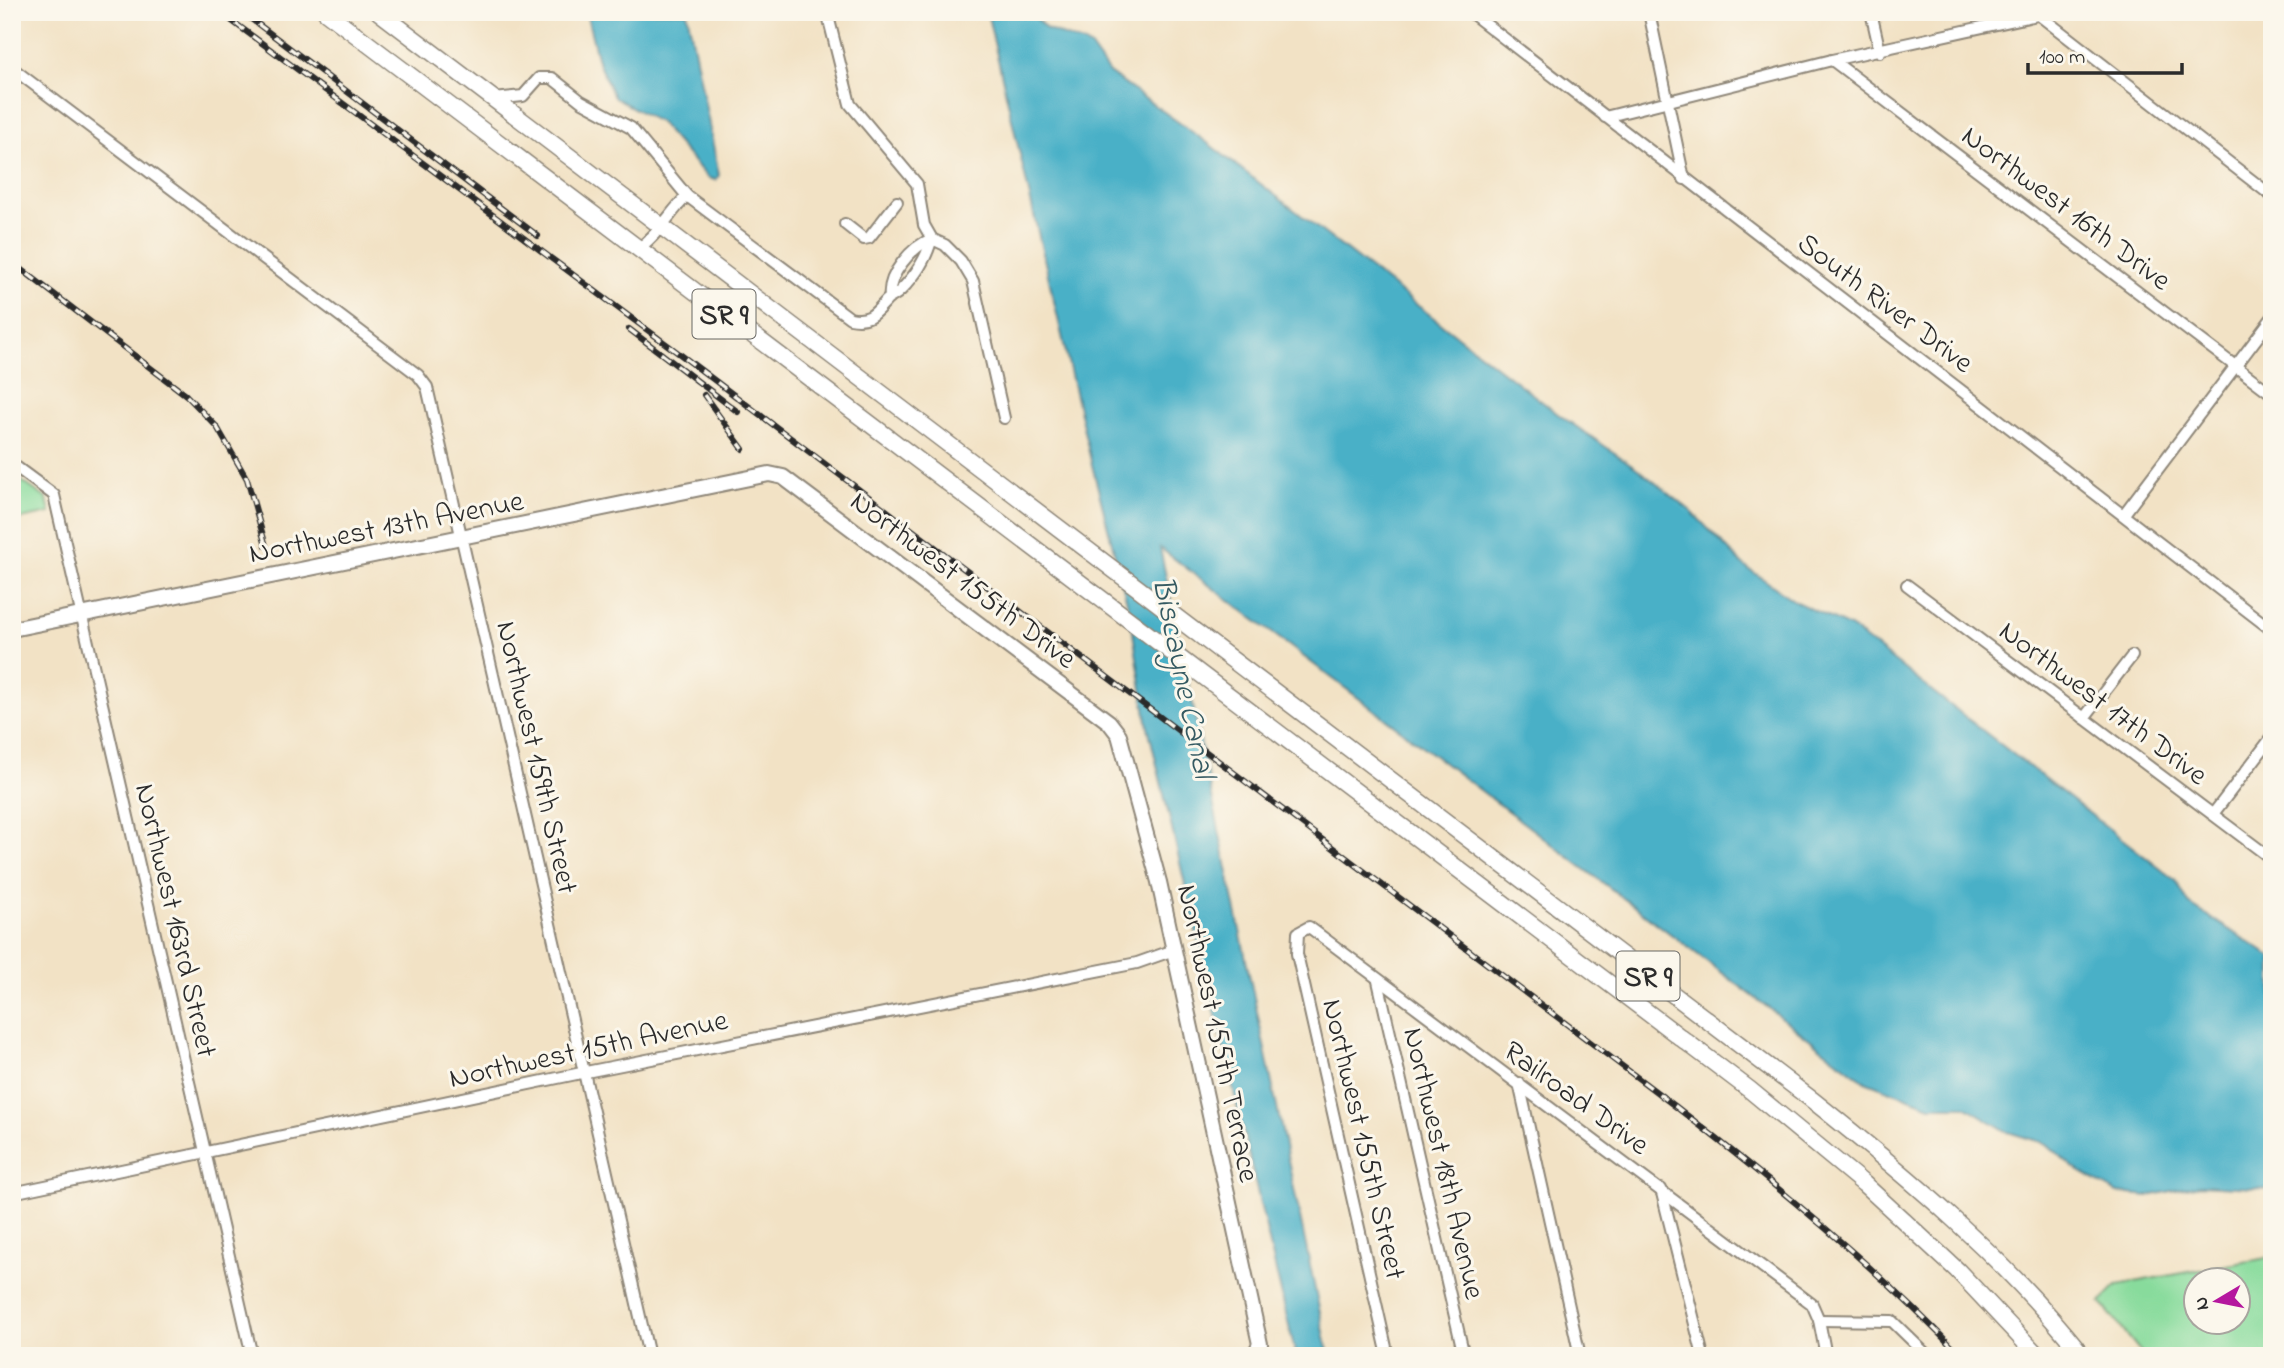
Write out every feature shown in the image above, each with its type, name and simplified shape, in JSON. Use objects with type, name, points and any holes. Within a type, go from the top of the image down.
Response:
[{"type":"main road","name":"SR 9","points":[[326,12],[1760,1099],[1864,1184],[1957,1270],[2038,1356]]},
{"type":"main road","points":[[343,12],[351,31]]},
{"type":"main road","name":"SR 9","points":[[379,12],[392,18],[494,99],[1789,1082],[1901,1171],[1998,1261],[2083,1356]]},
{"type":"street","points":[[827,12],[850,104],[918,184],[923,226],[932,239],[945,245],[961,261],[973,282],[1004,418]]},
{"type":"street","name":"South River Drive","points":[[1470,12],[2272,630]]},
{"type":"street","points":[[1649,12],[1684,178]]},
{"type":"street","points":[[1871,12],[1880,52]]},
{"type":"street","points":[[1605,117],[1832,60],[1880,52],[2051,12]]},
{"type":"street","points":[[2039,15],[2272,196]]},
{"type":"street","name":"Northwest 16th Drive","points":[[1832,60],[2272,394]]},
{"type":"street","name":"Northwest 159th Street","points":[[12,68],[418,375],[427,387],[649,1356]]},
{"type":"street","points":[[494,99],[523,96],[538,78],[552,78],[581,101],[631,128],[687,196],[850,318],[872,318],[890,297],[897,295],[923,265],[932,239]]},
{"type":"street","points":[[637,248],[648,243],[660,225],[687,196]]},
{"type":"street","points":[[845,225],[864,239],[869,238],[897,202]]},
{"type":"street","points":[[890,297],[888,287],[898,272],[920,244],[932,239]]},
{"type":"street","points":[[2124,514],[2272,318]]},
{"type":"street","name":"Northwest 163rd Street","points":[[12,464],[54,495],[251,1356]]},
{"type":"street","name":"Northwest 13th Avenue","points":[[12,629],[769,474]]},
{"type":"street","name":"Northwest 155th Drive","points":[[769,474],[783,477],[800,488],[1110,722],[1119,735]]},
{"type":"street","name":"Northwest 17th Drive","points":[[1907,585],[2272,859]]},
{"type":"street","points":[[2084,718],[2132,656]]},
{"type":"street","name":"Northwest 155th Terrace","points":[[1119,735],[1174,950],[1257,1350]]},
{"type":"street","points":[[2213,814],[2272,737]]},
{"type":"street","name":"Railroad Drive","points":[[1298,933],[1309,927],[1324,935],[1378,981],[1519,1083],[1812,1304],[1819,1320]]},
{"type":"street","name":"Northwest 155th Street","points":[[1298,933],[1297,954],[1388,1356]]},
{"type":"street","name":"Northwest 15th Avenue","points":[[12,1193],[586,1072],[1137,962],[1174,950]]},
{"type":"street","name":"Northwest 18th Avenue","points":[[1378,981],[1464,1356]]},
{"type":"street","points":[[1519,1083],[1580,1356]]},
{"type":"street","points":[[1661,1189],[1703,1356]]},
{"type":"street","points":[[1826,1356],[1819,1320],[1892,1321],[1928,1356]]},
{"type":"green space","points":[[12,474],[47,499],[50,513],[12,521]]},
{"type":"green space","points":[[2272,1257],[2272,1356],[2144,1356],[2100,1302],[2117,1285],[2182,1273],[2182,1336],[2252,1336],[2252,1266],[2222,1266]]},
{"type":"water","points":[[586,12],[687,12],[719,175],[716,180],[708,178],[660,123],[614,97],[599,65]]},
{"type":"water","name":"Biscayne Canal","points":[[987,12],[1030,12],[1046,29],[1090,46],[1109,73],[1205,141],[1558,414],[1638,469],[1691,511],[1743,565],[1796,602],[1850,627],[2176,881],[2189,904],[2272,957],[2272,1189],[2199,1185],[2149,1196],[2117,1193],[2074,1168],[2047,1144],[2008,1132],[1965,1106],[1930,1106],[1865,1081],[1160,548],[1329,1356],[1296,1356],[1148,727],[1130,614],[1091,461]]},
{"type":"railway","points":[[220,12],[677,352],[1675,1106],[1823,1226],[1893,1289],[1961,1356]]},
{"type":"railway","points":[[242,12],[538,236]]},
{"type":"railway","points":[[12,262],[186,395],[217,427],[247,479],[266,546]]},
{"type":"railway","points":[[629,329],[738,412]]},
{"type":"railway","points":[[704,395],[743,449]]}]
